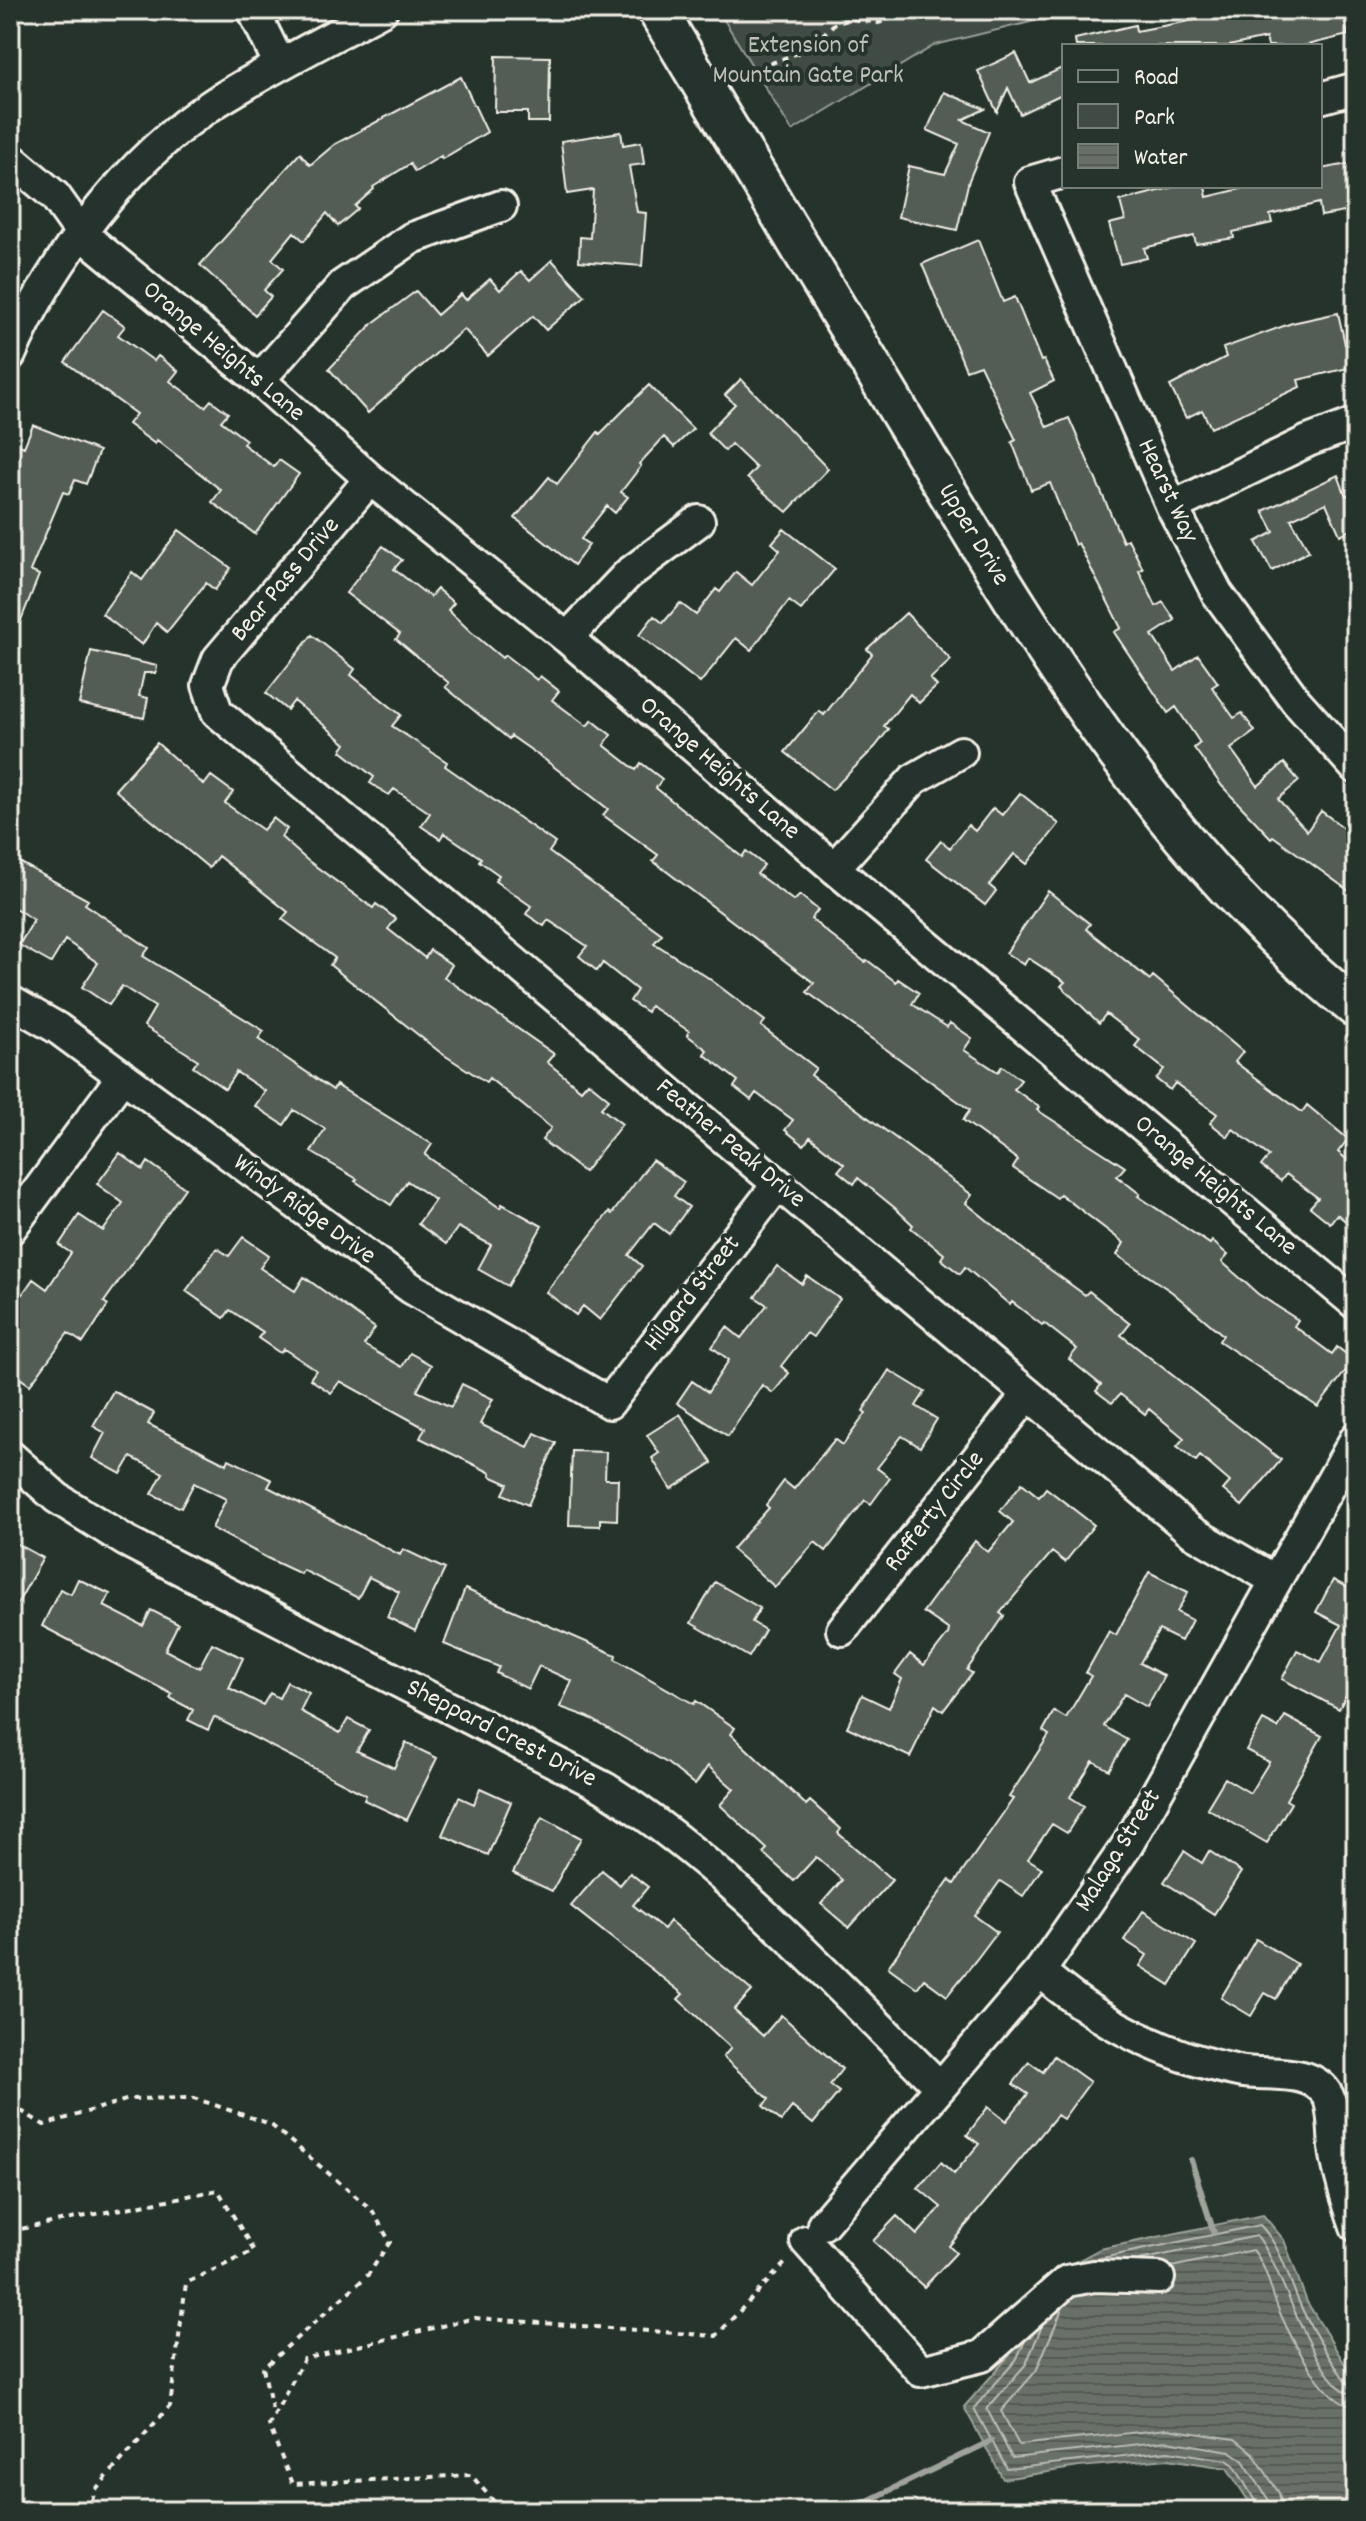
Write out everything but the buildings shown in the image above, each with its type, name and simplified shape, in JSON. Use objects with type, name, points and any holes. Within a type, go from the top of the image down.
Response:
[{"type":"main road","name":"Upper Drive","points":[[657,10],[1000,579],[1107,744],[1192,850],[1320,980],[1356,1008]]},
{"type":"street","points":[[253,10],[280,65]]},
{"type":"street","points":[[10,355],[32,305],[82,234],[148,155],[214,104],[382,10]]},
{"type":"street","points":[[1322,97],[1356,88]]},
{"type":"street","name":"Orange Heights Lane","points":[[10,158],[55,196],[82,234],[259,380],[370,479],[567,638],[834,868],[1356,1304]]},
{"type":"street","name":"Hearst Way","points":[[1062,173],[1030,182],[1172,507],[1217,593],[1296,701],[1356,768]]},
{"type":"street","points":[[259,380],[343,285],[412,238],[501,206]]},
{"type":"street","points":[[1172,507],[1308,441],[1356,423]]},
{"type":"street","name":"Bear Pass Drive","points":[[208,685],[218,659],[370,479]]},
{"type":"street","points":[[567,638],[628,574],[699,521]]},
{"type":"street","name":"Feather Peak Drive","points":[[208,685],[217,712],[1192,1532],[1275,1580]]},
{"type":"street","points":[[834,868],[914,779],[961,752]]},
{"type":"street","name":"Windy Ridge Drive","points":[[10,1001],[57,1028],[411,1288],[609,1403]]},
{"type":"street","points":[[10,1229],[122,1077]]},
{"type":"street","name":"Hilgard Street","points":[[609,1403],[778,1184]]},
{"type":"street","name":"Rafferty Circle","points":[[842,1630],[1028,1394]]},
{"type":"street","name":"Malaga Street","points":[[814,2232],[1040,1971],[1128,1844],[1356,1438]]},
{"type":"street","name":"Sheppard Crest Drive","points":[[10,1456],[57,1498],[126,1541],[605,1788],[658,1821],[708,1863],[940,2087]]},
{"type":"street","points":[[1040,1971],[1073,2001],[1107,2022],[1176,2053],[1242,2072],[1300,2076],[1320,2086],[1330,2098],[1331,2126],[1345,2194],[1356,2224]]},
{"type":"street","points":[[814,2232],[921,2371],[982,2356],[1067,2281],[1094,2276],[1159,2278]]},
{"type":"path","points":[[748,72],[808,49],[834,24],[852,19],[879,23],[913,10]]},
{"type":"path","points":[[10,2104],[44,2125],[129,2099],[194,2098],[270,2124],[372,2210],[390,2242],[368,2275],[263,2368],[274,2415]]},
{"type":"path","points":[[10,2231],[218,2190],[254,2251],[186,2283],[170,2406],[95,2490],[89,2511]]},
{"type":"path","points":[[502,2511],[471,2475],[292,2484],[269,2425],[304,2359],[475,2318],[716,2336],[814,2232]]},
{"type":"green space","name":"Extension of Mountain Gate Park","points":[[718,10],[1080,10],[935,45],[792,131]]},
{"type":"water","points":[[1263,2215],[1284,2240],[1307,2302],[1356,2382],[1356,2511],[1255,2511],[1227,2468],[1168,2459],[1079,2467],[1003,2479],[964,2407],[1010,2355],[1042,2280],[1100,2249]]},
{"type":"waterway","points":[[1191,2160],[1214,2233]]},
{"type":"waterway","points":[[847,2511],[991,2441]]}]
